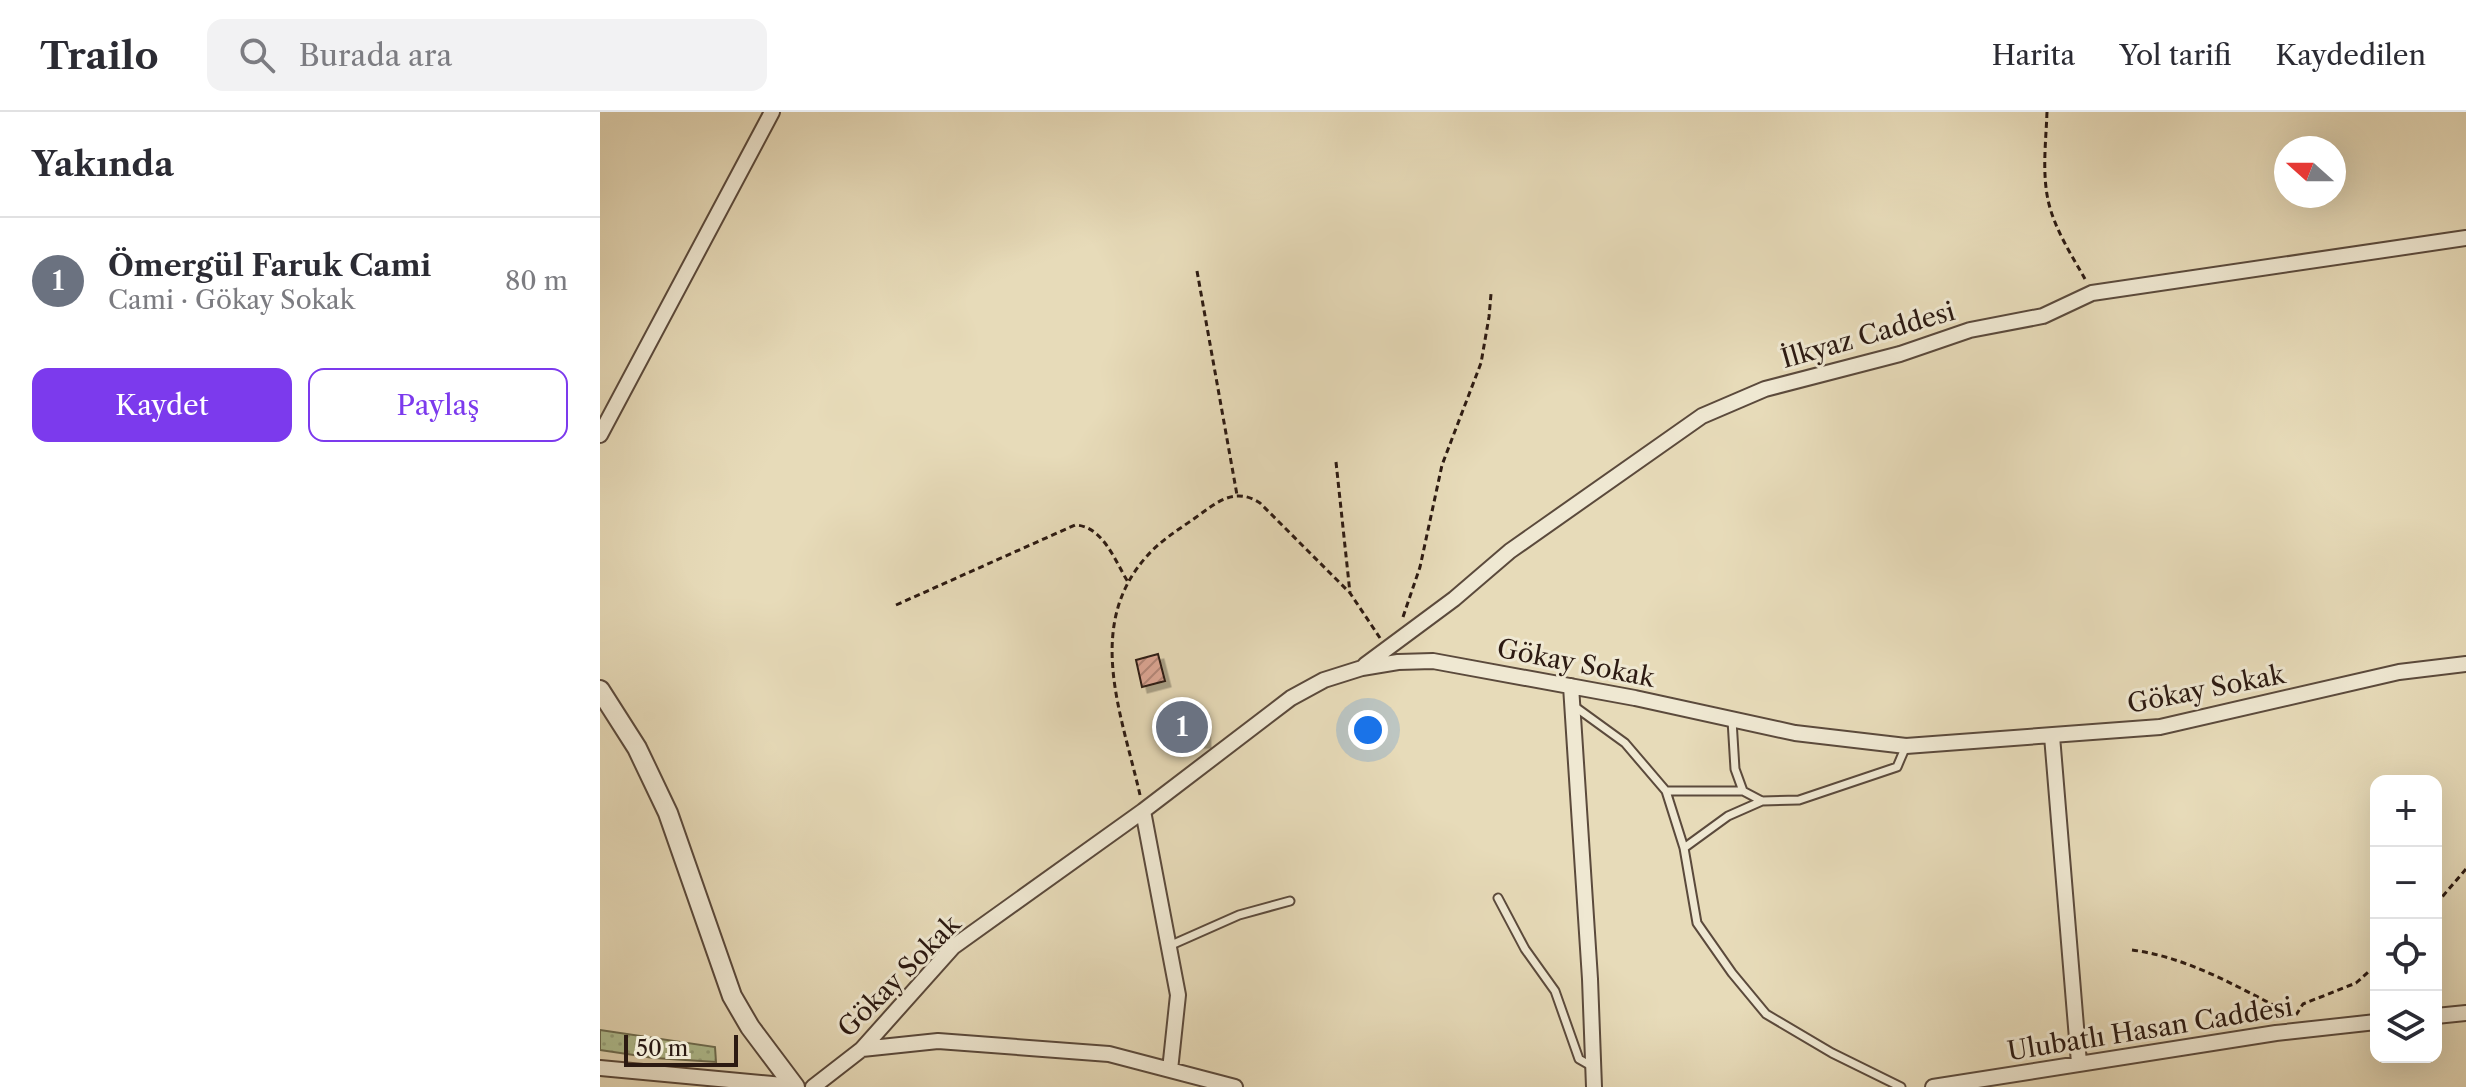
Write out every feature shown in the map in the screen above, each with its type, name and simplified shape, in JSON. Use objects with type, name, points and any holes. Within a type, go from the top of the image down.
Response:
[{"type":"street","points":[[600,435],[772,112]]},
{"type":"street","name":"İlkyaz Caddesi","points":[[1362,668],[1454,599],[1510,551],[1682,428],[1765,389],[1900,354],[1970,330],[2043,316],[2092,293],[2466,238]]},
{"type":"street","name":"Gökay Sokak","points":[[813,1087],[862,1049],[953,947],[1143,811],[1291,698],[1324,680],[1362,668],[1398,662],[1433,661],[1821,737],[1906,746],[2160,727],[2399,672],[2466,664]]},
{"type":"street","points":[[1571,686],[1594,1087]]},
{"type":"street","points":[[600,690],[637,748],[668,813],[732,996],[750,1027],[794,1086]]},
{"type":"street","points":[[2052,736],[2079,1063]]},
{"type":"street","points":[[1143,811],[1178,995],[1170,1070]]},
{"type":"street","points":[[2442,1015],[2466,1013]]},
{"type":"street","name":"Ulubatlı Hasan Caddesi","points":[[1933,1087],[2276,1033],[2370,1023]]},
{"type":"street","points":[[862,1049],[915,1041],[962,1041],[1109,1054],[1235,1087]]},
{"type":"street","points":[[600,1068],[794,1086]]},
{"type":"lane","points":[[1572,705],[1625,743],[1666,791],[1684,848],[1697,923],[1766,1014],[1832,1053],[1901,1087]]},
{"type":"lane","points":[[1732,720],[1735,769],[1743,791]]},
{"type":"lane","points":[[1684,848],[1728,816],[1762,801],[1799,800],[1897,767],[1906,746]]},
{"type":"lane","points":[[1666,791],[1743,791],[1762,801]]},
{"type":"lane","points":[[1498,898],[1525,949],[1555,991],[1579,1059],[1593,1067]]},
{"type":"lane","points":[[1169,946],[1239,915],[1290,901]]},
{"type":"path","points":[[2047,112],[2045,176],[2048,201],[2058,231],[2092,293]]},
{"type":"path","points":[[1197,271],[1237,495]]},
{"type":"path","points":[[1402,619],[1420,567],[1445,454],[1481,363],[1491,294]]},
{"type":"path","points":[[1336,462],[1350,593]]},
{"type":"path","points":[[1143,811],[1111,661],[1114,620],[1128,582],[1143,561],[1161,542],[1223,498],[1237,495],[1260,503],[1350,593],[1387,649]]},
{"type":"path","points":[[896,605],[1075,525],[1087,526],[1099,534],[1128,582]]},
{"type":"path","points":[[2442,897],[2466,869]]},
{"type":"path","points":[[2132,950],[2191,964],[2295,1016],[2303,1004],[2356,983],[2370,970]]},
{"type":"green space","points":[[600,1030],[715,1047],[716,1062],[654,1058],[600,1050]]},
{"type":"building","points":[[1158,654],[1165,681],[1142,687],[1136,660]]},
{"type":"building","points":[[1203,709],[1205,742],[1160,744],[1159,711]]},
{"type":"place","name":"Ömergül Faruk Cami","points":[[1182,727]]}]
